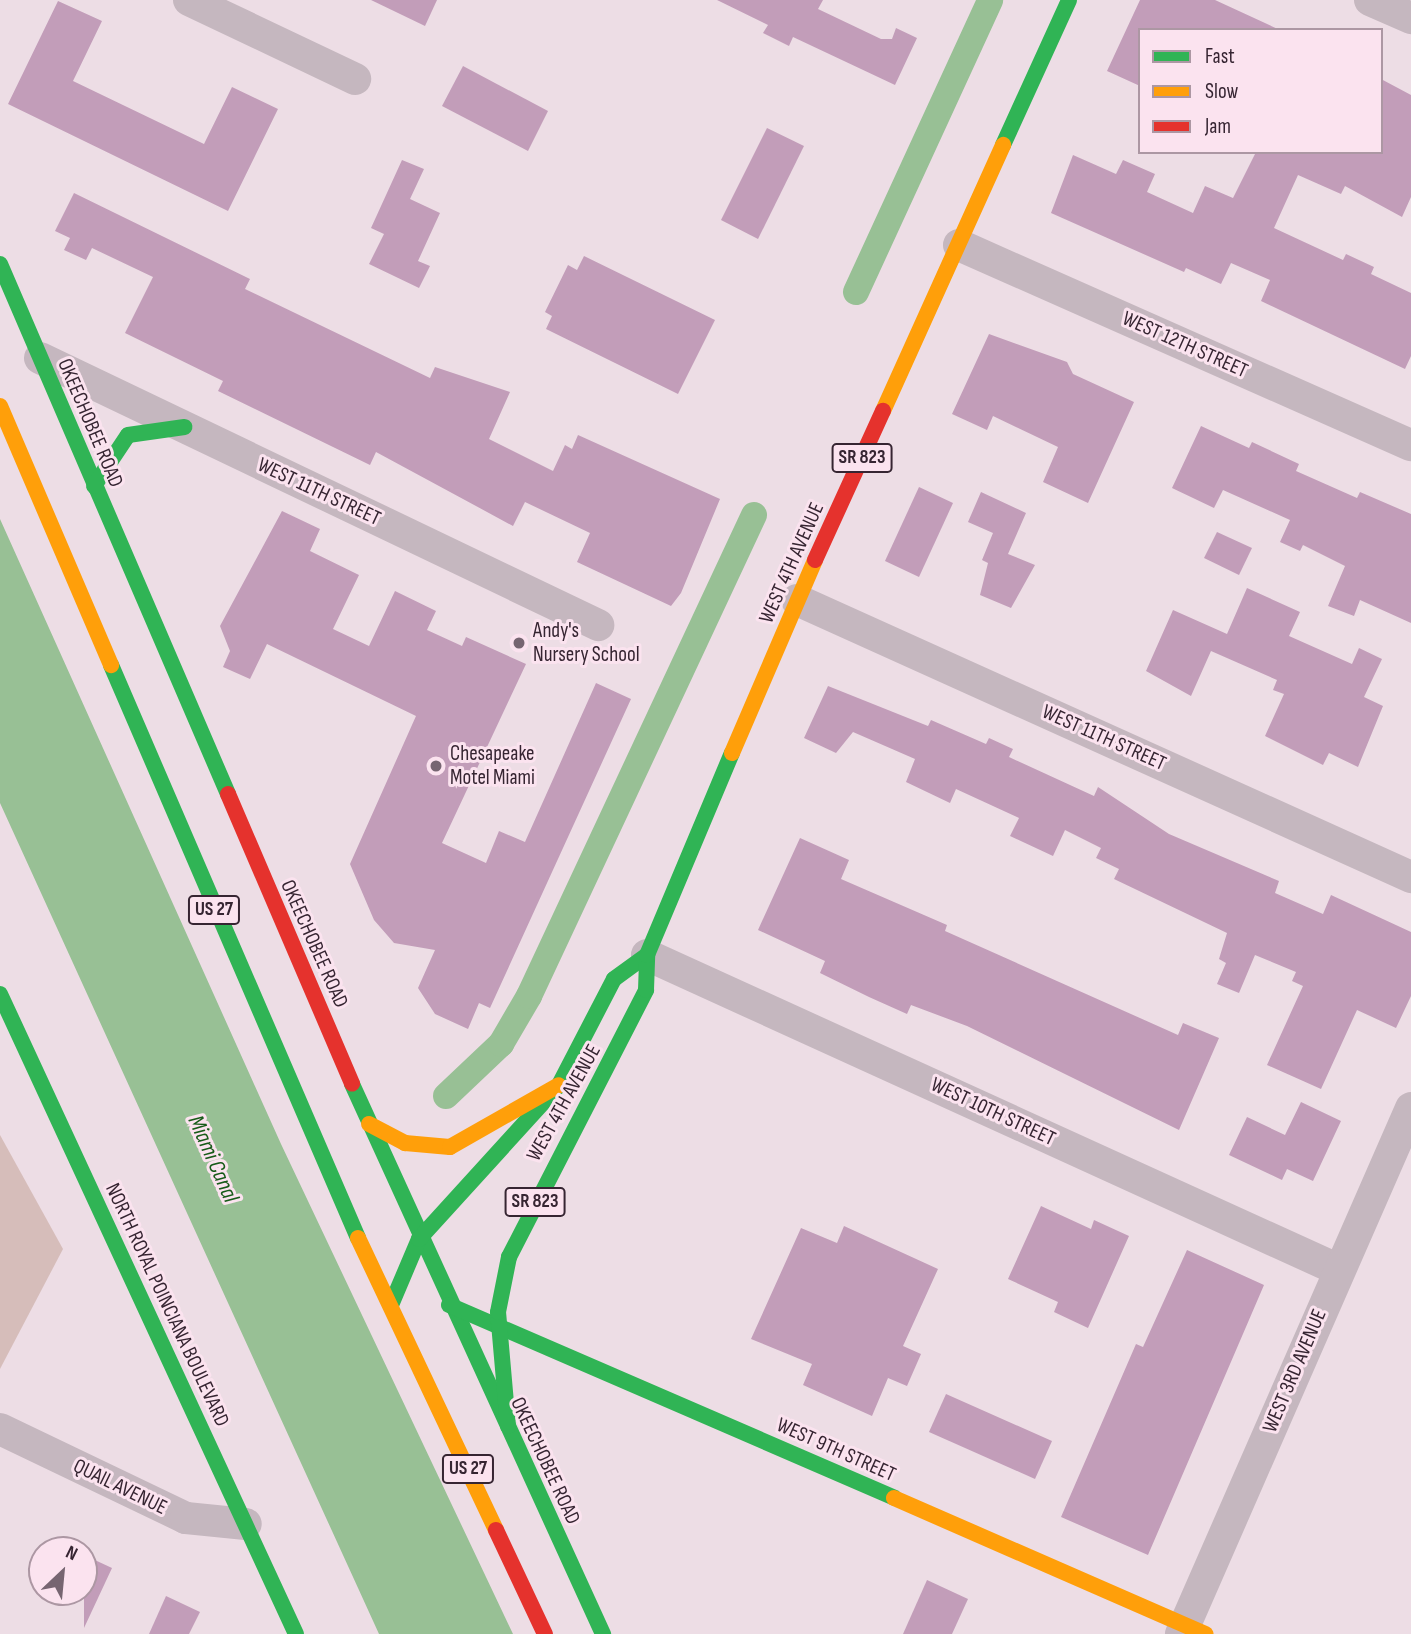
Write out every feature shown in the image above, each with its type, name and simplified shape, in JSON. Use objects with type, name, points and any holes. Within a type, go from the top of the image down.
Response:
[{"type":"main road","name":"WEST 4TH AVENUE","points":[[509,1435],[499,1325],[509,1256],[646,990],[647,955],[797,600],[1069,0]]},
{"type":"main road","name":"OKEECHOBEE ROAD","points":[[0,264],[419,1240],[603,1634]]},
{"type":"main road","points":[[12,344],[40,358]]},
{"type":"main road","name":"US 27","points":[[0,406],[362,1248],[391,1304],[545,1634]]},
{"type":"main road","points":[[94,486],[102,466],[128,435],[184,427]]},
{"type":"main road","name":"WEST 4TH AVENUE","points":[[391,1304],[419,1240],[559,1084],[614,979],[647,955]]},
{"type":"main road","name":"NORTH ROYAL POINCIANA BOULEVARD","points":[[0,994],[246,1524],[292,1632]]},
{"type":"main road","points":[[369,1124],[405,1143],[450,1147],[559,1084]]},
{"type":"main road","name":"WEST 9TH STREET","points":[[362,1248],[400,1279],[449,1305],[1191,1631]]},
{"type":"street","points":[[189,0],[355,79]]},
{"type":"street","points":[[1370,0],[1411,18]]},
{"type":"street","name":"WEST 12TH STREET","points":[[959,244],[1411,445]]},
{"type":"street","name":"WEST 11TH STREET","points":[[40,358],[598,625]]},
{"type":"street","name":"WEST 11TH STREET","points":[[797,600],[1411,877]]},
{"type":"street","name":"WEST 10TH STREET","points":[[647,955],[1339,1270]]},
{"type":"street","name":"WEST 3RD AVENUE","points":[[1191,1631],[1339,1270],[1411,1108]]},
{"type":"street","name":"QUAIL AVENUE","points":[[0,1429],[186,1518],[246,1524]]},
{"type":"shaded area","points":[[0,1135],[63,1249],[0,1369]]},
{"type":"water","name":"Miami Canal","points":[[0,519],[281,1144],[513,1634],[379,1634],[0,803]]},
{"type":"building","points":[[371,0],[437,0],[425,26]]},
{"type":"building","points":[[717,0],[823,0],[818,9],[881,39],[892,39],[896,28],[917,38],[895,85],[793,37],[789,46],[763,33],[768,25]]},
{"type":"building","points":[[1140,0],[1215,0],[1276,28],[1138,28],[1138,85],[1107,71]]},
{"type":"building","points":[[58,1],[102,21],[73,81],[204,144],[232,87],[278,109],[228,211],[8,104]]},
{"type":"building","points":[[463,66],[548,111],[528,151],[442,106]]},
{"type":"building","points":[[1383,80],[1411,95],[1411,197],[1402,217],[1345,186],[1341,194],[1298,175],[1274,228],[1343,260],[1346,254],[1374,267],[1371,274],[1411,293],[1411,356],[1405,369],[1261,301],[1270,280],[1231,263],[1221,284],[1186,268],[1184,272],[1051,213],[1073,155],[1116,174],[1123,160],[1155,174],[1147,192],[1193,213],[1205,186],[1233,198],[1255,154],[1383,154]]},
{"type":"building","points":[[767,128],[804,146],[758,239],[721,220]]},
{"type":"building","points":[[402,160],[424,169],[410,199],[440,213],[418,261],[430,266],[419,288],[369,264],[384,234],[371,228]]},
{"type":"building","points":[[74,193],[250,279],[245,289],[430,378],[435,367],[510,392],[489,439],[553,471],[565,445],[572,449],[578,435],[720,499],[681,593],[671,606],[577,562],[590,533],[525,502],[513,526],[376,452],[370,465],[218,391],[223,381],[125,333],[153,277],[92,248],[86,260],[64,250],[70,238],[55,231]]},
{"type":"building","points":[[584,256],[715,320],[678,394],[546,329],[552,316],[545,312],[568,265],[577,270]]},
{"type":"building","points":[[989,334],[1067,362],[1073,374],[1134,402],[1088,503],[1043,482],[1058,447],[993,416],[987,430],[952,414]]},
{"type":"building","points":[[1201,426],[1249,448],[1252,442],[1299,464],[1296,471],[1357,498],[1360,492],[1411,514],[1411,623],[1360,600],[1354,616],[1328,606],[1345,566],[1303,545],[1300,551],[1280,542],[1290,520],[1223,490],[1214,508],[1172,488]]},
{"type":"building","points":[[919,487],[953,503],[919,577],[885,561]]},
{"type":"building","points":[[981,492],[1026,513],[1008,554],[1035,565],[1011,608],[980,595],[988,563],[982,560],[993,533],[968,522]]},
{"type":"building","points":[[282,511],[320,529],[310,551],[359,575],[333,629],[369,646],[395,591],[436,611],[427,630],[462,646],[466,637],[526,664],[442,843],[486,863],[499,831],[525,842],[596,683],[631,699],[490,1008],[479,1003],[468,1029],[435,1014],[418,988],[435,950],[394,943],[374,920],[350,864],[416,716],[267,644],[250,679],[223,667],[230,651],[220,626]]},
{"type":"building","points":[[1217,532],[1252,548],[1239,575],[1204,558]]},
{"type":"building","points":[[1247,588],[1300,612],[1289,636],[1352,664],[1359,648],[1382,659],[1364,697],[1383,706],[1358,767],[1329,753],[1323,765],[1265,736],[1284,694],[1273,690],[1277,680],[1211,651],[1191,696],[1146,671],[1173,610],[1227,634]]},
{"type":"building","points":[[828,686],[928,726],[931,720],[986,744],[989,738],[1013,749],[1009,757],[1094,796],[1098,787],[1169,834],[1279,881],[1275,893],[1323,914],[1331,895],[1411,932],[1411,996],[1396,1028],[1357,1010],[1321,1089],[1267,1065],[1303,986],[1292,981],[1296,972],[1255,955],[1239,993],[1217,984],[1226,963],[1219,959],[1227,933],[1114,879],[1119,869],[1096,858],[1101,848],[1065,830],[1053,856],[1010,836],[1019,818],[956,789],[950,803],[906,782],[915,759],[853,732],[836,753],[804,738]]},
{"type":"building","points":[[800,838],[849,860],[841,879],[947,925],[945,931],[1178,1035],[1183,1023],[1219,1038],[1179,1130],[967,1026],[911,1005],[907,1014],[869,997],[820,973],[825,961],[758,930]]},
{"type":"building","points":[[1301,1102],[1341,1121],[1313,1181],[1287,1169],[1282,1180],[1229,1155],[1247,1117],[1285,1135]]},
{"type":"building","points":[[1041,1206],[1091,1229],[1094,1220],[1129,1236],[1088,1328],[1054,1312],[1058,1302],[1008,1279]]},
{"type":"building","points":[[844,1226],[938,1269],[903,1346],[921,1354],[907,1386],[888,1378],[872,1416],[803,1385],[812,1364],[751,1339],[801,1228],[837,1243]]},
{"type":"building","points":[[1187,1250],[1264,1285],[1148,1555],[1061,1517],[1136,1344],[1143,1347]]},
{"type":"building","points":[[946,1394],[1052,1441],[1035,1479],[929,1432]]},
{"type":"building","points":[[98,1562],[112,1568],[98,1598]]},
{"type":"building","points":[[927,1580],[968,1599],[952,1634],[903,1634]]},
{"type":"building","points":[[166,1596],[200,1612],[189,1634],[149,1634]]},
{"type":"building","points":[[84,1606],[94,1606],[84,1628]]},
{"type":"waterway","points":[[856,292],[990,0]]},
{"type":"waterway","points":[[446,1096],[501,1044],[529,996],[754,515]]},
{"type":"traffic: fast","points":[[1003,145],[1069,0]]},
{"type":"traffic: fast","points":[[0,264],[228,794]]},
{"type":"traffic: fast","points":[[94,486],[128,435],[184,427]]},
{"type":"traffic: fast","points":[[111,665],[358,1238]]},
{"type":"traffic: fast","points":[[508,1426],[498,1312],[509,1257],[646,990],[647,955],[732,753]]},
{"type":"traffic: fast","points":[[391,1305],[419,1239],[559,1085],[614,979],[647,955]]},
{"type":"traffic: fast","points":[[0,994],[296,1634]]},
{"type":"traffic: fast","points":[[352,1084],[603,1634]]},
{"type":"traffic: fast","points":[[449,1305],[894,1498]]},
{"type":"traffic: slow","points":[[883,411],[1003,145]]},
{"type":"traffic: slow","points":[[0,406],[111,665]]},
{"type":"traffic: slow","points":[[732,753],[815,560]]},
{"type":"traffic: slow","points":[[369,1124],[405,1143],[450,1147],[559,1085]]},
{"type":"traffic: slow","points":[[358,1238],[496,1530]]},
{"type":"traffic: slow","points":[[894,1498],[1206,1634]]},
{"type":"traffic: jam","points":[[815,560],[883,411]]},
{"type":"traffic: jam","points":[[228,794],[352,1084]]},
{"type":"traffic: jam","points":[[496,1530],[545,1634]]},
{"type":"place","name":"Andy's Nursery School","points":[[519,643]]},
{"type":"place","name":"Chesapeake Motel Miami","points":[[436,766]]}]
